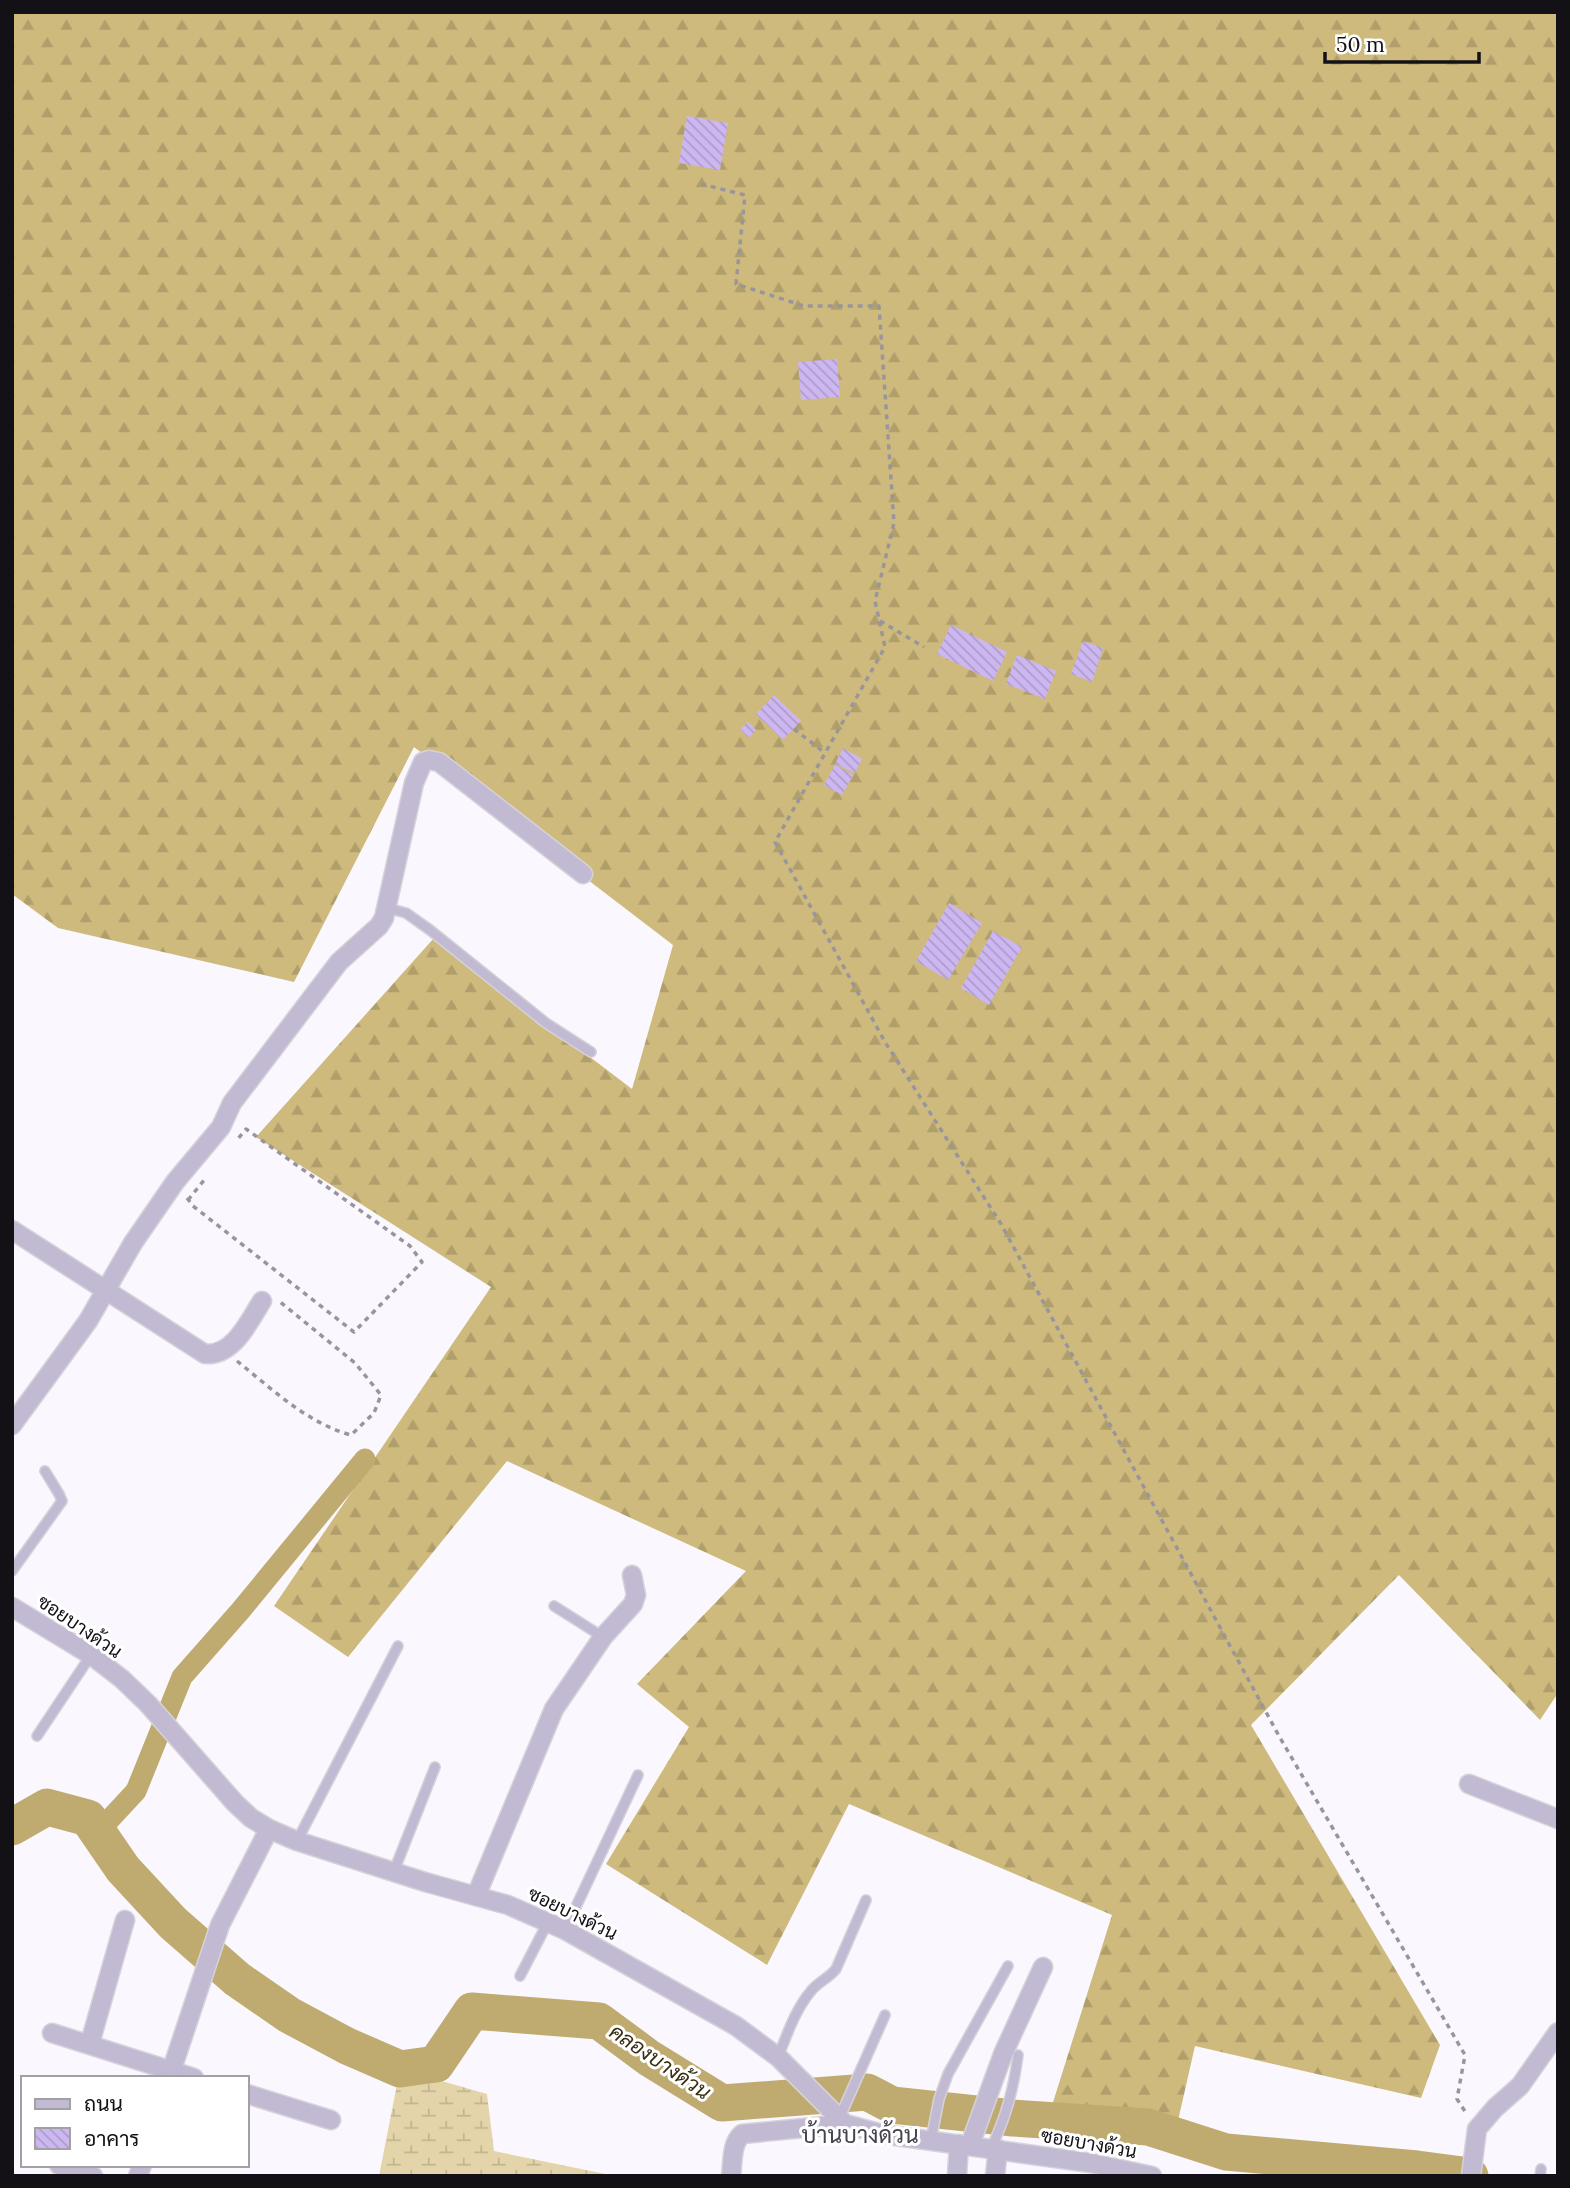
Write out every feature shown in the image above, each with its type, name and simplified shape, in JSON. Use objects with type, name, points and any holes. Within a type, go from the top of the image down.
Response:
[{"type":"street","points":[[12,1425],[88,1321],[133,1243],[175,1182],[221,1127],[232,1103],[339,962],[379,926],[387,908],[415,783],[424,762],[439,762],[583,874]]},
{"type":"street","points":[[12,1230],[205,1354],[225,1351],[237,1339],[262,1301]]},
{"type":"street","points":[[476,1896],[554,1709],[603,1637],[633,1604],[636,1595],[632,1575]]},
{"type":"street","name":"ซอยบางด้วน","points":[[12,1607],[91,1655],[148,1704],[251,1818],[297,1841],[508,1905],[565,1930],[736,2026],[840,2114],[883,2134],[933,2131],[964,2144],[1091,2163],[1152,2176]]},
{"type":"street","points":[[1469,1784],[1558,1819]]},
{"type":"street","points":[[52,2033],[90,2043],[170,2074],[213,1942],[246,1870],[269,1829]]},
{"type":"street","points":[[90,2043],[125,1920]]},
{"type":"street","points":[[957,2176],[964,2144],[975,2127],[1003,2054],[1043,1967]]},
{"type":"street","points":[[1472,2172],[1477,2129],[1495,2108],[1520,2086],[1558,2032]]},
{"type":"street","points":[[248,2094],[331,2120]]},
{"type":"street","points":[[732,2176],[734,2150],[742,2134],[755,2131],[790,2131],[840,2114]]},
{"type":"street","points":[[994,2148],[995,2176]]},
{"type":"street","points":[[65,2167],[93,2176]]},
{"type":"lane","points":[[387,908],[406,913],[422,924],[546,1023],[591,1052]]},
{"type":"lane","points":[[12,1572],[62,1501],[60,1493],[45,1471]]},
{"type":"lane","points":[[554,1606],[603,1637]]},
{"type":"lane","points":[[297,1841],[398,1646]]},
{"type":"lane","points":[[37,1736],[91,1655]]},
{"type":"lane","points":[[394,1871],[435,1767]]},
{"type":"lane","points":[[565,1930],[638,1775]]},
{"type":"lane","points":[[784,2064],[801,2003],[818,1983],[828,1978],[836,1969],[866,1900]]},
{"type":"lane","points":[[520,1976],[548,1922]]},
{"type":"lane","points":[[933,2131],[939,2099],[948,2074],[1007,1966]]},
{"type":"lane","points":[[840,2114],[885,2015]]},
{"type":"lane","points":[[994,2148],[1015,2083],[1018,2056]]},
{"type":"path","points":[[701,184],[745,195],[736,284],[804,306],[879,306],[894,523],[875,601],[885,647],[775,842],[885,1042],[1001,1224],[1279,1736],[1465,2055],[1457,2099],[1477,2129]]},
{"type":"path","points":[[880,621],[924,647]]},
{"type":"path","points":[[794,729],[825,753]]},
{"type":"path","points":[[175,1182],[193,1206],[354,1332],[422,1262],[411,1246],[246,1129],[230,1149]]},
{"type":"path","points":[[188,1200],[213,1169]]},
{"type":"path","points":[[225,1351],[301,1412],[332,1430],[351,1435],[374,1413],[382,1395],[355,1363],[269,1293],[262,1301]]},
{"type":"green space","points":[[12,12],[1558,12],[1558,1693],[1540,1720],[1399,1575],[1251,1725],[1440,2045],[1421,2098],[1195,2046],[1177,2125],[1049,2115],[1112,1915],[849,1804],[767,1965],[606,1864],[689,1727],[637,1684],[746,1571],[507,1461],[348,1657],[274,1606],[491,1287],[256,1137],[434,938],[632,1089],[673,945],[414,747],[294,982],[58,928],[12,894]]},
{"type":"green space","points":[[400,2069],[487,2094],[494,2151],[615,2176],[379,2176]]},
{"type":"building","points":[[687,116],[728,123],[720,170],[679,163]]},
{"type":"building","points":[[837,359],[840,397],[801,400],[798,362]]},
{"type":"building","points":[[951,625],[1007,652],[993,681],[937,654]]},
{"type":"building","points":[[1083,641],[1103,648],[1092,682],[1071,674]]},
{"type":"building","points":[[1017,655],[1056,671],[1045,699],[1006,684]]},
{"type":"building","points":[[774,695],[801,721],[783,740],[756,714]]},
{"type":"building","points":[[748,722],[756,730],[749,738],[740,729]]},
{"type":"building","points":[[843,748],[862,759],[855,773],[835,764]]},
{"type":"building","points":[[835,765],[853,775],[842,795],[824,785]]},
{"type":"building","points":[[949,903],[982,923],[948,980],[916,961]]},
{"type":"building","points":[[993,931],[1022,947],[989,1005],[961,988]]},
{"type":"waterway","points":[[98,1832],[136,1791],[182,1677],[241,1610],[365,1459]]},
{"type":"waterway","name":"คลองบางด้วน","points":[[12,1827],[47,1807],[88,1818],[123,1869],[173,1923],[237,1979],[289,2015],[347,2046],[400,2069],[436,2064],[472,2011],[599,2021],[649,2058],[722,2103],[867,2092],[892,2105],[1013,2118],[1148,2127],[1226,2152],[1470,2176]]},
{"type":"district","name":"บ้านบางด้วน","points":[[860,2135]]}]
